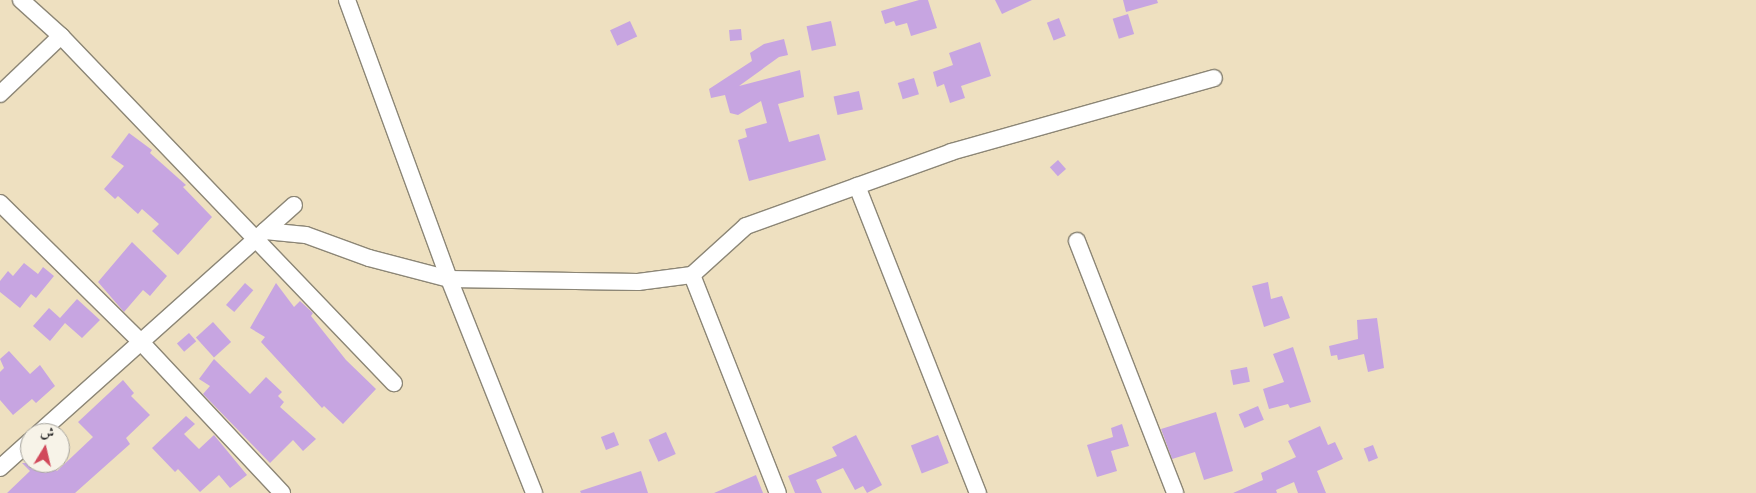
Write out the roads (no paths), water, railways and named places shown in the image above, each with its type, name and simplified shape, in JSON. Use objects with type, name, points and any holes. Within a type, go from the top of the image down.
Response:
[{"type":"street","points":[[21,0],[61,36],[261,235],[394,383]]},
{"type":"street","points":[[347,0],[449,279],[534,493]]},
{"type":"street","points":[[0,94],[61,36]]},
{"type":"street","points":[[261,235],[306,235],[368,258],[449,279],[638,282],[692,275],[746,226],[951,152],[1214,78]]},
{"type":"street","points":[[857,186],[978,493]]},
{"type":"street","points":[[0,203],[140,342],[282,493]]},
{"type":"street","points":[[50,423],[294,206]]},
{"type":"street","points":[[1077,241],[1176,493]]},
{"type":"street","points":[[692,275],[778,493]]},
{"type":"street","points":[[0,468],[20,450]]}]
